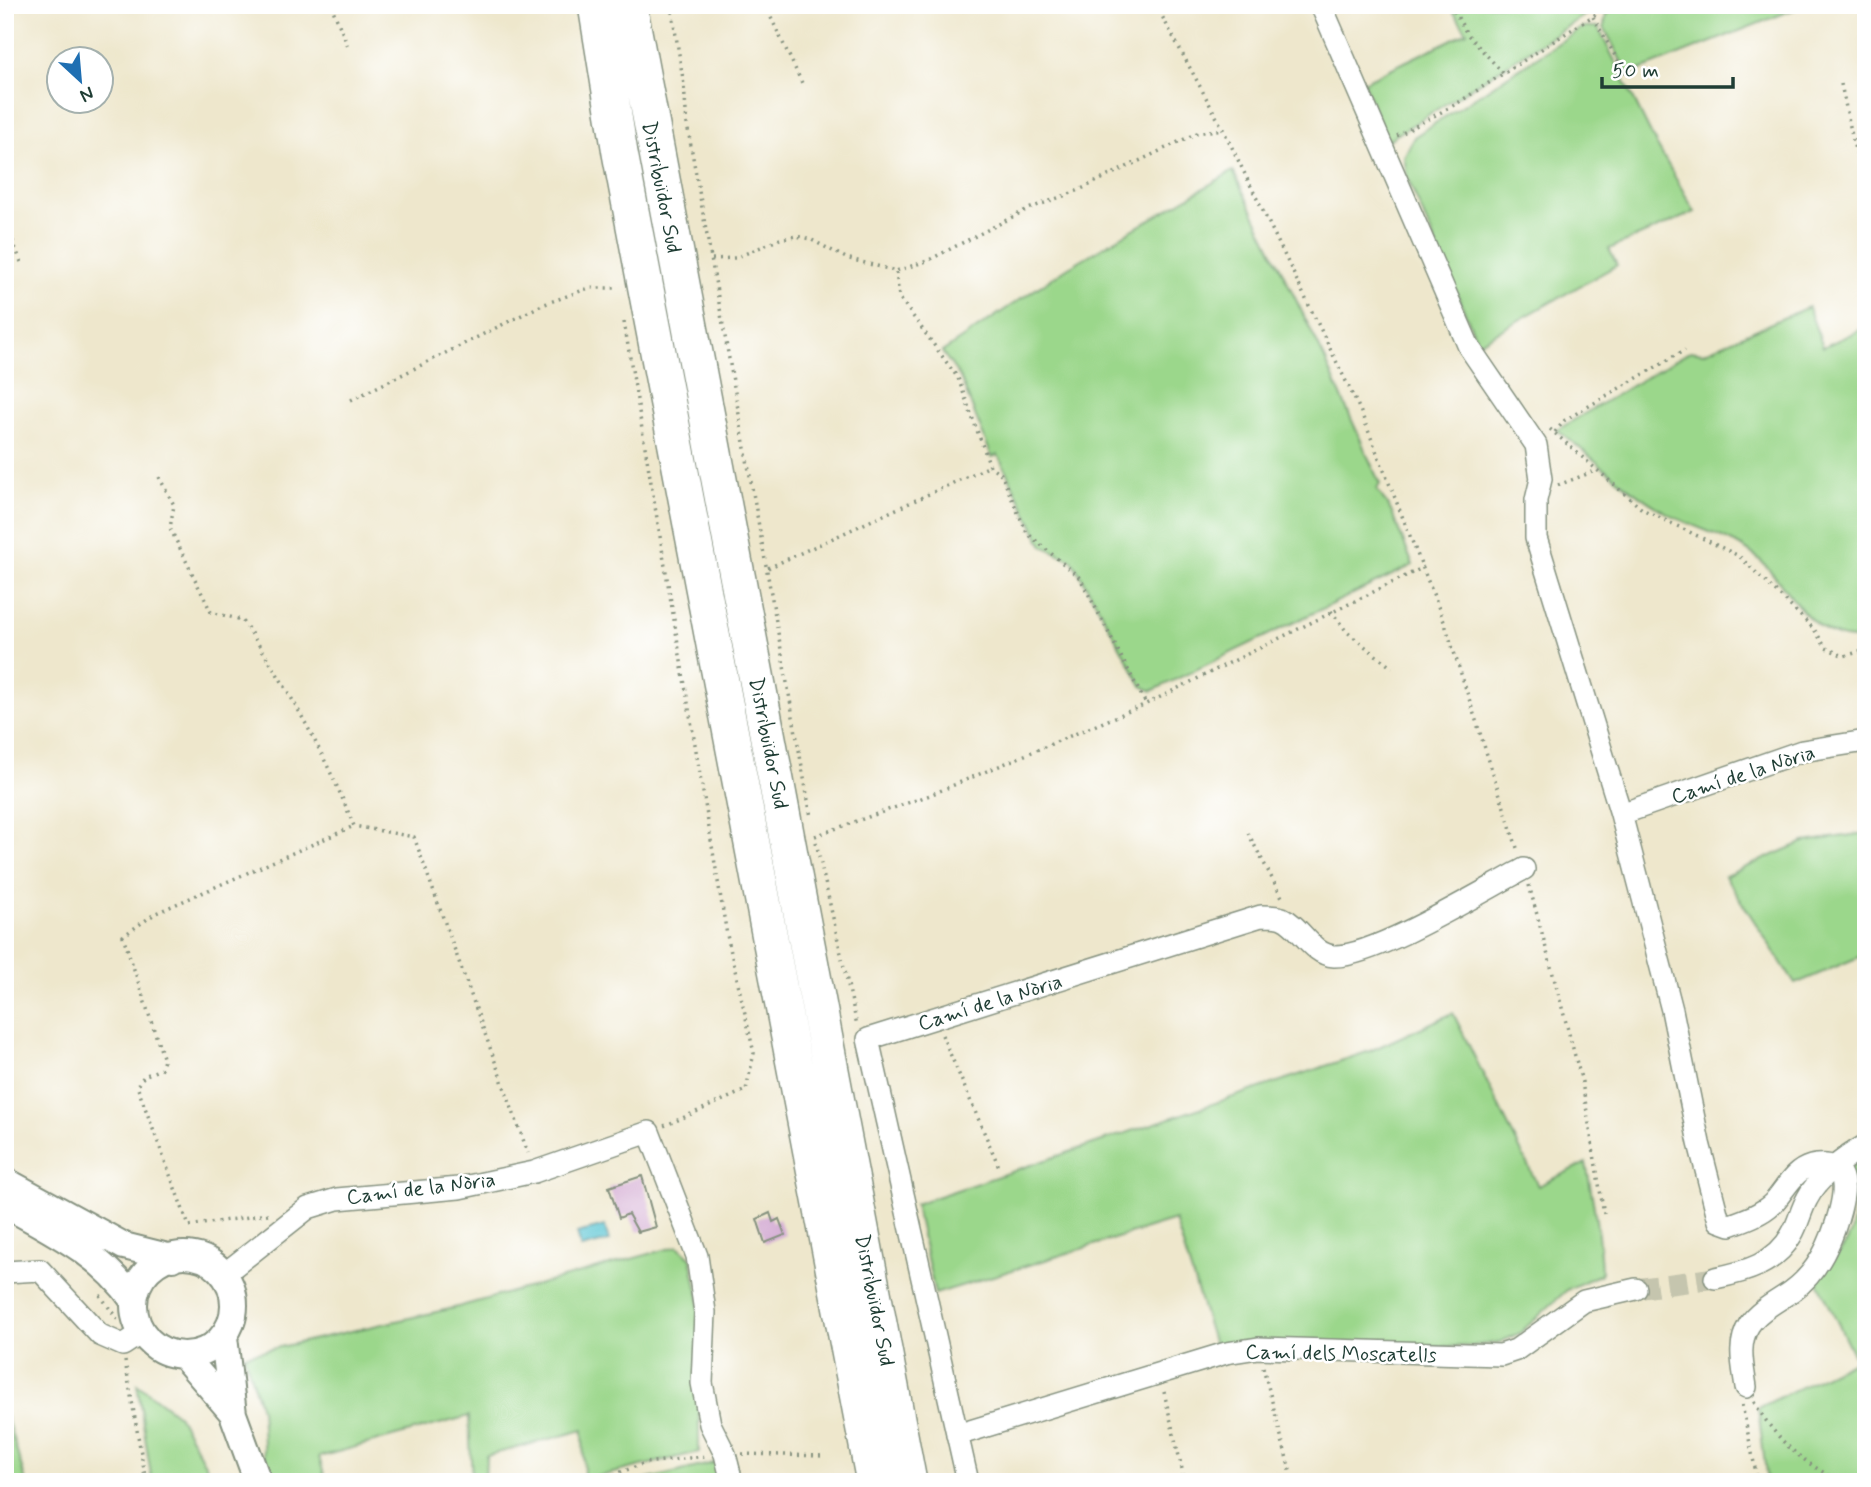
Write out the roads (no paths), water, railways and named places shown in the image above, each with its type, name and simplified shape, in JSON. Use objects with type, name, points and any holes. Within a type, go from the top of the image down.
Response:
[{"type":"highway","name":"Distribuïdor Sud","points":[[596,5],[638,248],[874,1482]]},
{"type":"highway","name":"Distribuïdor Sud","points":[[629,5],[909,1482]]},
{"type":"street","points":[[1321,5],[1469,347],[1536,445],[1541,479],[1538,488],[1536,538],[1621,814],[1672,1010],[1699,1143],[1719,1221],[1730,1225],[1771,1205],[1796,1173],[1809,1167],[1824,1164],[1835,1167],[1844,1186],[1833,1238],[1817,1265],[1796,1289],[1749,1325],[1741,1348],[1746,1387]]},
{"type":"street","name":"Camí de la Nòria","points":[[1621,814],[1802,751],[1866,741]]},
{"type":"street","name":"Camí de la Nòria","points":[[957,1435],[868,1040],[1261,916],[1282,918],[1313,946],[1331,956],[1350,953],[1407,930],[1524,869]]},
{"type":"street","name":"Camí de la Nòria","points":[[223,1275],[308,1208],[337,1199],[459,1188],[534,1172],[649,1132],[697,1256],[705,1312],[702,1383],[710,1424],[725,1454],[732,1482]]},
{"type":"street","points":[[1715,1278],[1762,1265],[1777,1252],[1792,1236],[1808,1197],[1835,1167],[1866,1144]]},
{"type":"street","points":[[5,1181],[124,1246],[172,1258]]},
{"type":"street","points":[[5,1204],[69,1240],[110,1269],[134,1301]]},
{"type":"street","points":[[5,1272],[40,1270],[100,1335],[133,1339],[183,1355],[199,1353],[223,1337],[232,1321],[235,1303],[228,1280],[214,1264],[199,1257],[172,1258],[159,1262],[145,1273],[134,1301],[136,1318],[133,1339]]},
{"type":"street","name":"Camí dels Moscatells","points":[[957,1435],[1226,1353],[1258,1348],[1500,1355],[1516,1350],[1584,1301],[1636,1289]]},
{"type":"street","points":[[223,1337],[233,1414],[258,1482]]},
{"type":"street","points":[[183,1355],[210,1383],[233,1414]]},
{"type":"street","points":[[957,1435],[968,1482]]},
{"type":"water","points":[[605,1226],[609,1241],[581,1248],[577,1233]]},
{"type":"tunnel","points":[[1636,1289],[1715,1278]]}]
